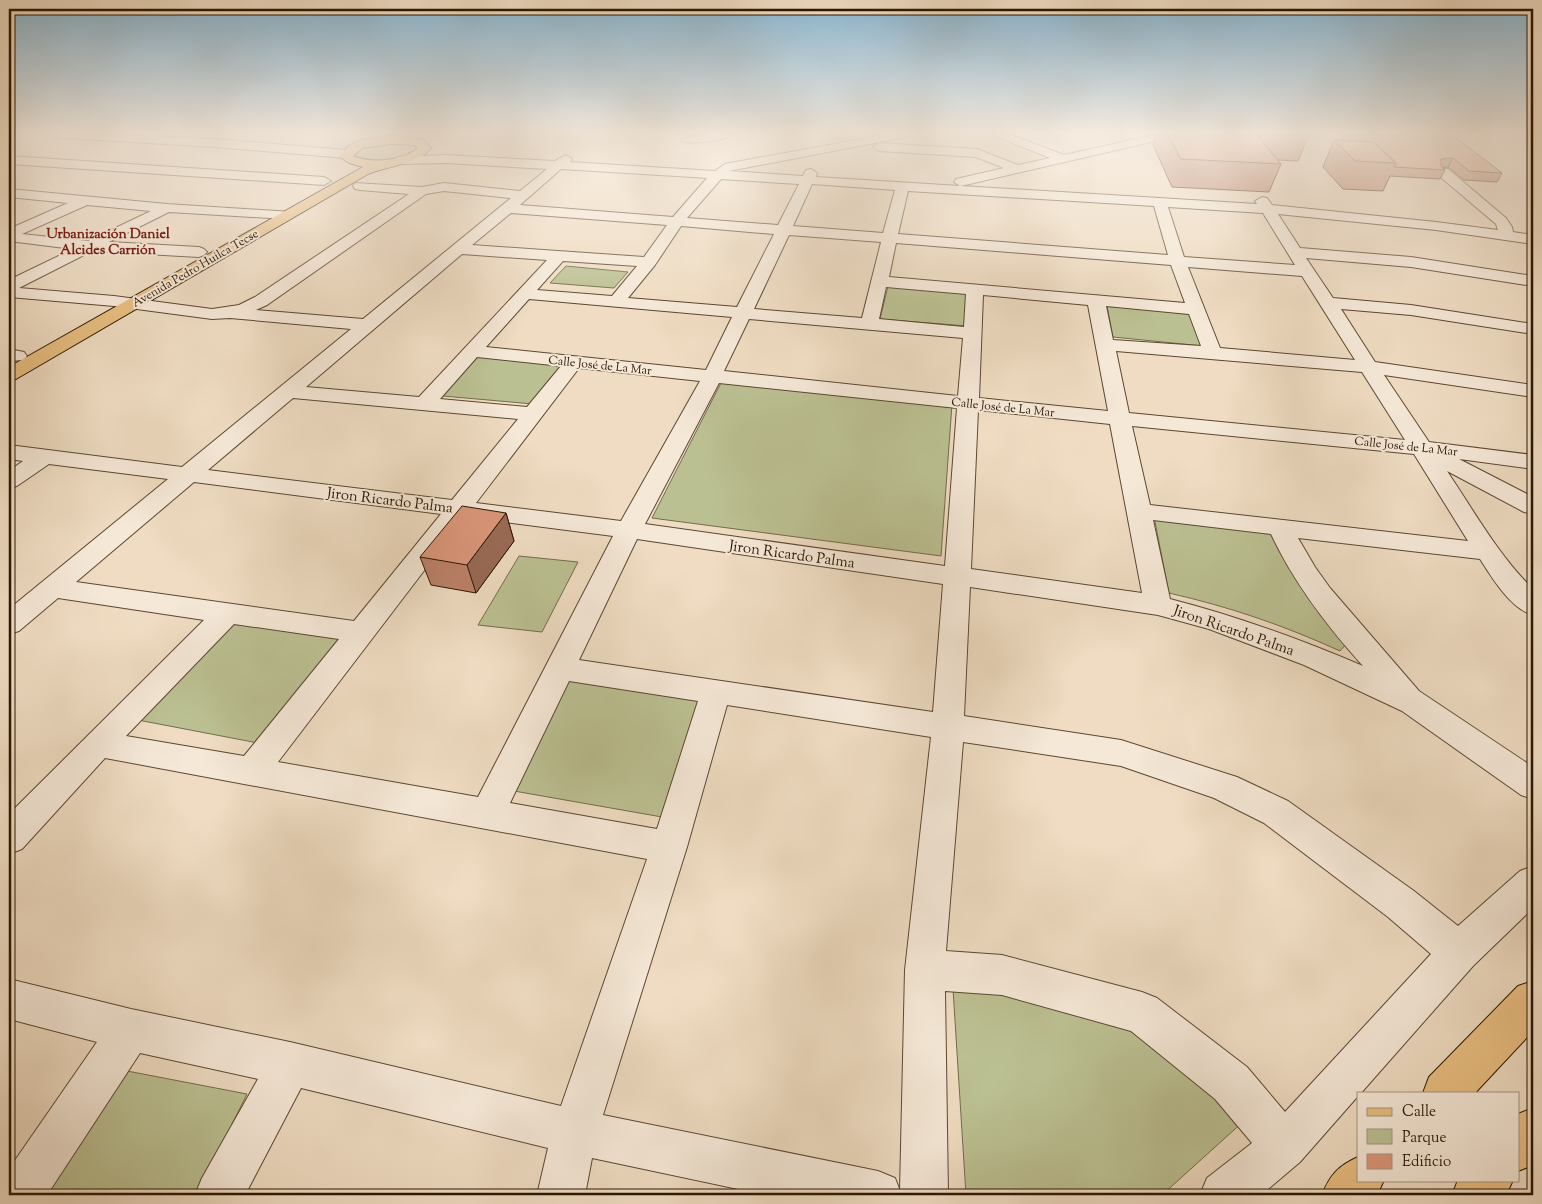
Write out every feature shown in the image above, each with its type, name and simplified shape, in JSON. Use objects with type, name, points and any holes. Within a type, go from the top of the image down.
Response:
[{"type":"main road","name":"Avenida Pedro Huilca Tecse","points":[[11,357],[114,301],[308,190]]},
{"type":"main road","name":"Avenida Pedro Huilca Tecse","points":[[9,375],[330,190]]},
{"type":"main road","points":[[1446,1092],[1533,1001]]},
{"type":"main road","points":[[1520,1146],[1533,1131]]},
{"type":"main road","points":[[1346,1195],[1358,1182]]},
{"type":"main road","points":[[1476,1195],[1488,1182]]},
{"type":"street","points":[[9,235],[106,190]]},
{"type":"street","points":[[412,190],[426,190]]},
{"type":"street","points":[[475,190],[522,195]]},
{"type":"street","points":[[9,624],[528,190]]},
{"type":"street","points":[[616,302],[649,262],[676,221],[703,190]]},
{"type":"street","points":[[487,814],[629,530],[712,377],[803,190]]},
{"type":"street","points":[[871,190],[903,197],[1160,214],[1264,205]]},
{"type":"street","points":[[1068,190],[1264,205],[1506,231],[1533,231]]},
{"type":"street","points":[[1466,190],[1478,200],[1506,231],[1533,239]]},
{"type":"street","points":[[228,314],[246,309],[261,301],[422,191]]},
{"type":"street","points":[[9,193],[167,208],[287,215]]},
{"type":"street","points":[[869,324],[903,197]]},
{"type":"street","points":[[1264,205],[1488,552],[1507,579],[1533,605]]},
{"type":"street","points":[[9,286],[167,208]]},
{"type":"street","points":[[506,208],[1305,271]]},
{"type":"street","points":[[1160,214],[1213,353]]},
{"type":"street","points":[[9,235],[90,246],[199,252]]},
{"type":"street","points":[[458,249],[649,262]]},
{"type":"street","points":[[1294,252],[1411,262],[1533,280]]},
{"type":"street","points":[[424,404],[559,256]]},
{"type":"street","points":[[879,281],[1197,309]]},
{"type":"street","points":[[924,1195],[925,970],[948,726],[975,290]]},
{"type":"street","points":[[9,292],[134,303],[212,314],[368,325]]},
{"type":"street","points":[[525,294],[972,333]]},
{"type":"street","points":[[1096,300],[1158,605]]},
{"type":"street","points":[[1327,303],[1411,310],[1533,329]]},
{"type":"street","points":[[1106,345],[1369,368],[1479,380],[1533,391]]},
{"type":"street","name":"Calle José de La Mar","points":[[473,350],[712,377],[1421,448],[1533,462]]},
{"type":"street","points":[[251,772],[574,362]]},
{"type":"street","points":[[288,391],[533,414]]},
{"type":"street","points":[[1421,448],[1533,507]]},
{"type":"street","name":"Jiron Ricardo Palma","points":[[9,452],[629,530],[1158,605],[1217,621],[1306,654],[1413,702],[1533,785]]},
{"type":"street","points":[[9,481],[46,456]]},
{"type":"street","points":[[1139,511],[1488,552]]},
{"type":"street","points":[[1280,527],[1291,552],[1329,608],[1413,702]]},
{"type":"street","points":[[52,588],[361,632]]},
{"type":"street","points":[[9,838],[98,744],[228,613]]},
{"type":"street","points":[[560,668],[1120,753],[1225,787],[1276,812],[1401,904],[1459,952]]},
{"type":"street","points":[[561,1195],[575,1132],[669,847],[716,692]]},
{"type":"street","points":[[98,744],[669,847]]},
{"type":"street","points":[[1224,1195],[1284,1146],[1459,952],[1533,883]]},
{"type":"street","points":[[925,970],[1002,975],[1142,1013],[1231,1084],[1284,1146]]},
{"type":"street","points":[[9,999],[130,1030],[290,1064],[575,1132],[878,1195]]},
{"type":"street","points":[[19,1195],[130,1030]]},
{"type":"street","points":[[219,1195],[290,1064]]},
{"type":"green space","points":[[566,266],[628,272],[614,288],[550,283]]},
{"type":"green space","points":[[889,282],[969,290],[967,326],[880,319]]},
{"type":"green space","points":[[1106,301],[1191,308],[1203,346],[1113,337]]},
{"type":"green space","points":[[482,352],[565,361],[533,404],[443,396]]},
{"type":"green space","points":[[723,379],[952,404],[941,556],[652,518]]},
{"type":"green space","points":[[1153,512],[1274,527],[1348,642],[1340,651],[1256,618],[1213,604],[1169,593]]},
{"type":"green space","points":[[519,556],[578,562],[542,632],[478,625]]},
{"type":"green space","points":[[240,618],[349,633],[258,743],[138,720]]},
{"type":"green space","points":[[574,671],[707,692],[662,817],[514,791]]},
{"type":"green space","points":[[953,989],[1007,994],[1121,1023],[1245,1120],[1162,1195],[966,1195]]},
{"type":"green space","points":[[122,1070],[247,1094],[197,1195],[43,1195]]},
{"type":"building","points":[[462,506],[506,513],[467,565],[420,557]]},
{"type":"district","name":"Urbanización Daniel Alcides Carrión","points":[[108,242]]}]
